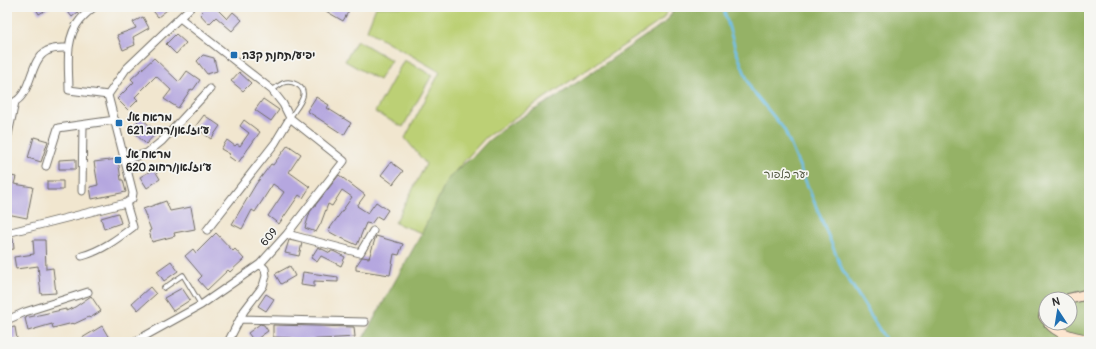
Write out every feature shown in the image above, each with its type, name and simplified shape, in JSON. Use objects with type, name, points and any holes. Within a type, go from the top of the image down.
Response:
[{"type":"street","points":[[94,7],[80,20],[73,33],[69,48],[69,90],[108,95]]},
{"type":"street","points":[[108,95],[126,69],[191,7]]},
{"type":"street","points":[[180,18],[272,90],[283,104],[290,118],[275,143],[207,230]]},
{"type":"street","points":[[7,103],[15,102],[22,96],[40,57],[46,51],[55,48],[69,48]]},
{"type":"street","points":[[125,160],[147,153],[162,141],[210,89]]},
{"type":"street","points":[[7,233],[126,203],[132,199],[133,193],[108,95]]},
{"type":"street","points":[[7,139],[15,102]]},
{"type":"street","name":"609","points":[[134,342],[201,305],[260,264],[344,161],[290,118]]},
{"type":"street","points":[[46,166],[58,128],[115,120]]},
{"type":"street","points":[[82,191],[83,125]]},
{"type":"street","points":[[82,256],[91,254],[112,243],[132,227],[126,203]]},
{"type":"street","points":[[286,234],[360,253],[373,231]]},
{"type":"street","points":[[228,342],[244,311],[263,286],[266,276],[265,269],[260,264]]},
{"type":"street","points":[[7,320],[25,312],[88,292]]},
{"type":"street","points":[[1078,297],[1089,294]]},
{"type":"street","points":[[240,319],[364,322]]},
{"type":"street","points":[[1059,331],[1076,338],[1089,340]]},
{"type":"lane","points":[[272,90],[284,83],[292,83],[302,89],[303,94],[301,102],[290,118]]},
{"type":"lane","points":[[164,288],[183,275],[201,305]]},
{"type":"green space","points":[[376,7],[670,7],[662,20],[486,137],[447,180],[422,233],[395,223],[426,164],[405,138],[440,72],[367,30]]},
{"type":"green space","name":"יער בלפור","points":[[675,7],[1089,7],[1089,342],[361,342],[422,233],[447,180],[488,141],[507,126],[556,97],[667,21]]},
{"type":"green space","points":[[357,40],[391,60],[379,80],[345,61]]},
{"type":"green space","points":[[404,60],[432,75],[403,127],[375,112]]},
{"type":"building","points":[[35,7],[51,7],[39,14]]},
{"type":"building","points":[[64,7],[84,7],[72,17]]},
{"type":"building","points":[[150,7],[171,7],[158,17]]},
{"type":"building","points":[[207,7],[215,7],[227,19],[233,12],[242,20],[232,31],[216,17],[209,24],[200,14]]},
{"type":"building","points":[[319,7],[351,7],[343,21]]},
{"type":"building","points":[[143,17],[149,28],[133,37],[135,45],[123,50],[117,35],[136,28],[133,22]]},
{"type":"building","points":[[176,34],[186,43],[176,54],[166,44]]},
{"type":"building","points":[[203,55],[214,58],[217,71],[207,74],[197,61]]},
{"type":"building","points":[[154,58],[179,82],[187,71],[200,80],[193,90],[191,89],[178,108],[164,99],[171,90],[156,76],[135,97],[138,100],[128,110],[117,99],[134,82],[131,79]]},
{"type":"building","points":[[239,72],[251,83],[243,91],[231,81]]},
{"type":"building","points":[[316,97],[329,105],[327,108],[351,123],[344,135],[307,111]]},
{"type":"building","points":[[263,99],[279,110],[271,121],[255,110]]},
{"type":"building","points":[[204,115],[220,126],[211,139],[195,127]]},
{"type":"building","points":[[141,118],[157,132],[146,144],[130,129]]},
{"type":"building","points":[[244,120],[260,132],[238,163],[228,156],[230,154],[221,149],[227,140],[235,146],[237,144],[240,146],[249,133],[240,126]]},
{"type":"building","points":[[34,137],[48,141],[41,162],[28,158]]},
{"type":"building","points":[[288,145],[301,154],[289,172],[310,187],[303,198],[299,195],[279,224],[268,216],[284,192],[273,184],[255,212],[252,210],[242,229],[232,224],[256,184]]},
{"type":"building","points":[[76,159],[76,169],[59,169],[59,160]]},
{"type":"building","points":[[118,159],[121,180],[123,180],[126,192],[92,199],[90,187],[98,185],[94,162]]},
{"type":"building","points":[[391,162],[403,171],[393,184],[381,175]]},
{"type":"building","points":[[154,169],[160,179],[147,188],[140,177]]},
{"type":"building","points":[[7,175],[16,177],[14,184],[33,187],[27,218],[7,214]]},
{"type":"building","points":[[339,175],[365,195],[357,206],[368,213],[376,202],[388,210],[382,219],[377,216],[371,224],[366,223],[357,245],[328,231],[352,197],[342,190],[332,206],[328,204],[316,232],[305,228],[310,212]]},
{"type":"building","points":[[47,181],[63,181],[63,190],[47,190]]},
{"type":"building","points":[[166,201],[170,211],[191,207],[195,229],[174,233],[175,236],[152,242],[149,231],[151,230],[143,209]]},
{"type":"building","points":[[118,213],[121,223],[104,229],[101,218]]},
{"type":"building","points":[[216,233],[233,251],[235,249],[244,259],[230,272],[228,270],[207,290],[198,280],[202,276],[185,256],[193,249],[196,253]]},
{"type":"building","points":[[376,236],[403,244],[399,255],[394,254],[390,275],[356,270],[356,266],[362,257],[369,258]]},
{"type":"building","points":[[13,238],[14,249],[7,250],[7,239]]},
{"type":"building","points":[[33,240],[45,240],[46,269],[53,268],[56,293],[41,294],[38,266],[16,269],[14,257],[34,254]]},
{"type":"building","points":[[289,240],[302,243],[299,256],[285,253]]},
{"type":"building","points":[[318,247],[330,253],[333,251],[345,257],[341,266],[321,256],[317,262],[311,258]]},
{"type":"building","points":[[171,261],[178,271],[164,281],[157,271]]},
{"type":"building","points":[[290,266],[295,276],[281,284],[275,274]]},
{"type":"building","points":[[303,272],[338,277],[338,282],[314,281],[314,287],[301,285]]},
{"type":"building","points":[[150,287],[156,294],[138,310],[132,303]]},
{"type":"building","points":[[182,288],[190,300],[173,311],[164,298]]},
{"type":"building","points":[[266,294],[274,299],[266,311],[258,306]]},
{"type":"building","points":[[91,296],[101,311],[90,318],[89,317],[74,324],[53,328],[52,324],[28,331],[25,318],[66,309],[66,311],[75,307]]},
{"type":"building","points":[[260,324],[264,325],[268,331],[254,341],[248,333]]},
{"type":"building","points":[[273,325],[354,327],[355,337],[292,342],[292,338],[273,337]]},
{"type":"building","points":[[102,326],[109,338],[103,342],[84,342],[82,338]]},
{"type":"building","points":[[15,327],[17,339],[7,340],[7,328]]},
{"type":"waterway","points":[[723,7],[735,48],[751,89],[784,129],[842,269],[887,342]]},
{"type":"place","name":"יפיע/תחנת קצה","points":[[234,55]]},
{"type":"place","name":"מראח אל ע׳וזלאן/רחוב 621","points":[[119,123]]},
{"type":"place","name":"מראח אל ע׳וזלאן/רחוב 620","points":[[118,160]]}]
